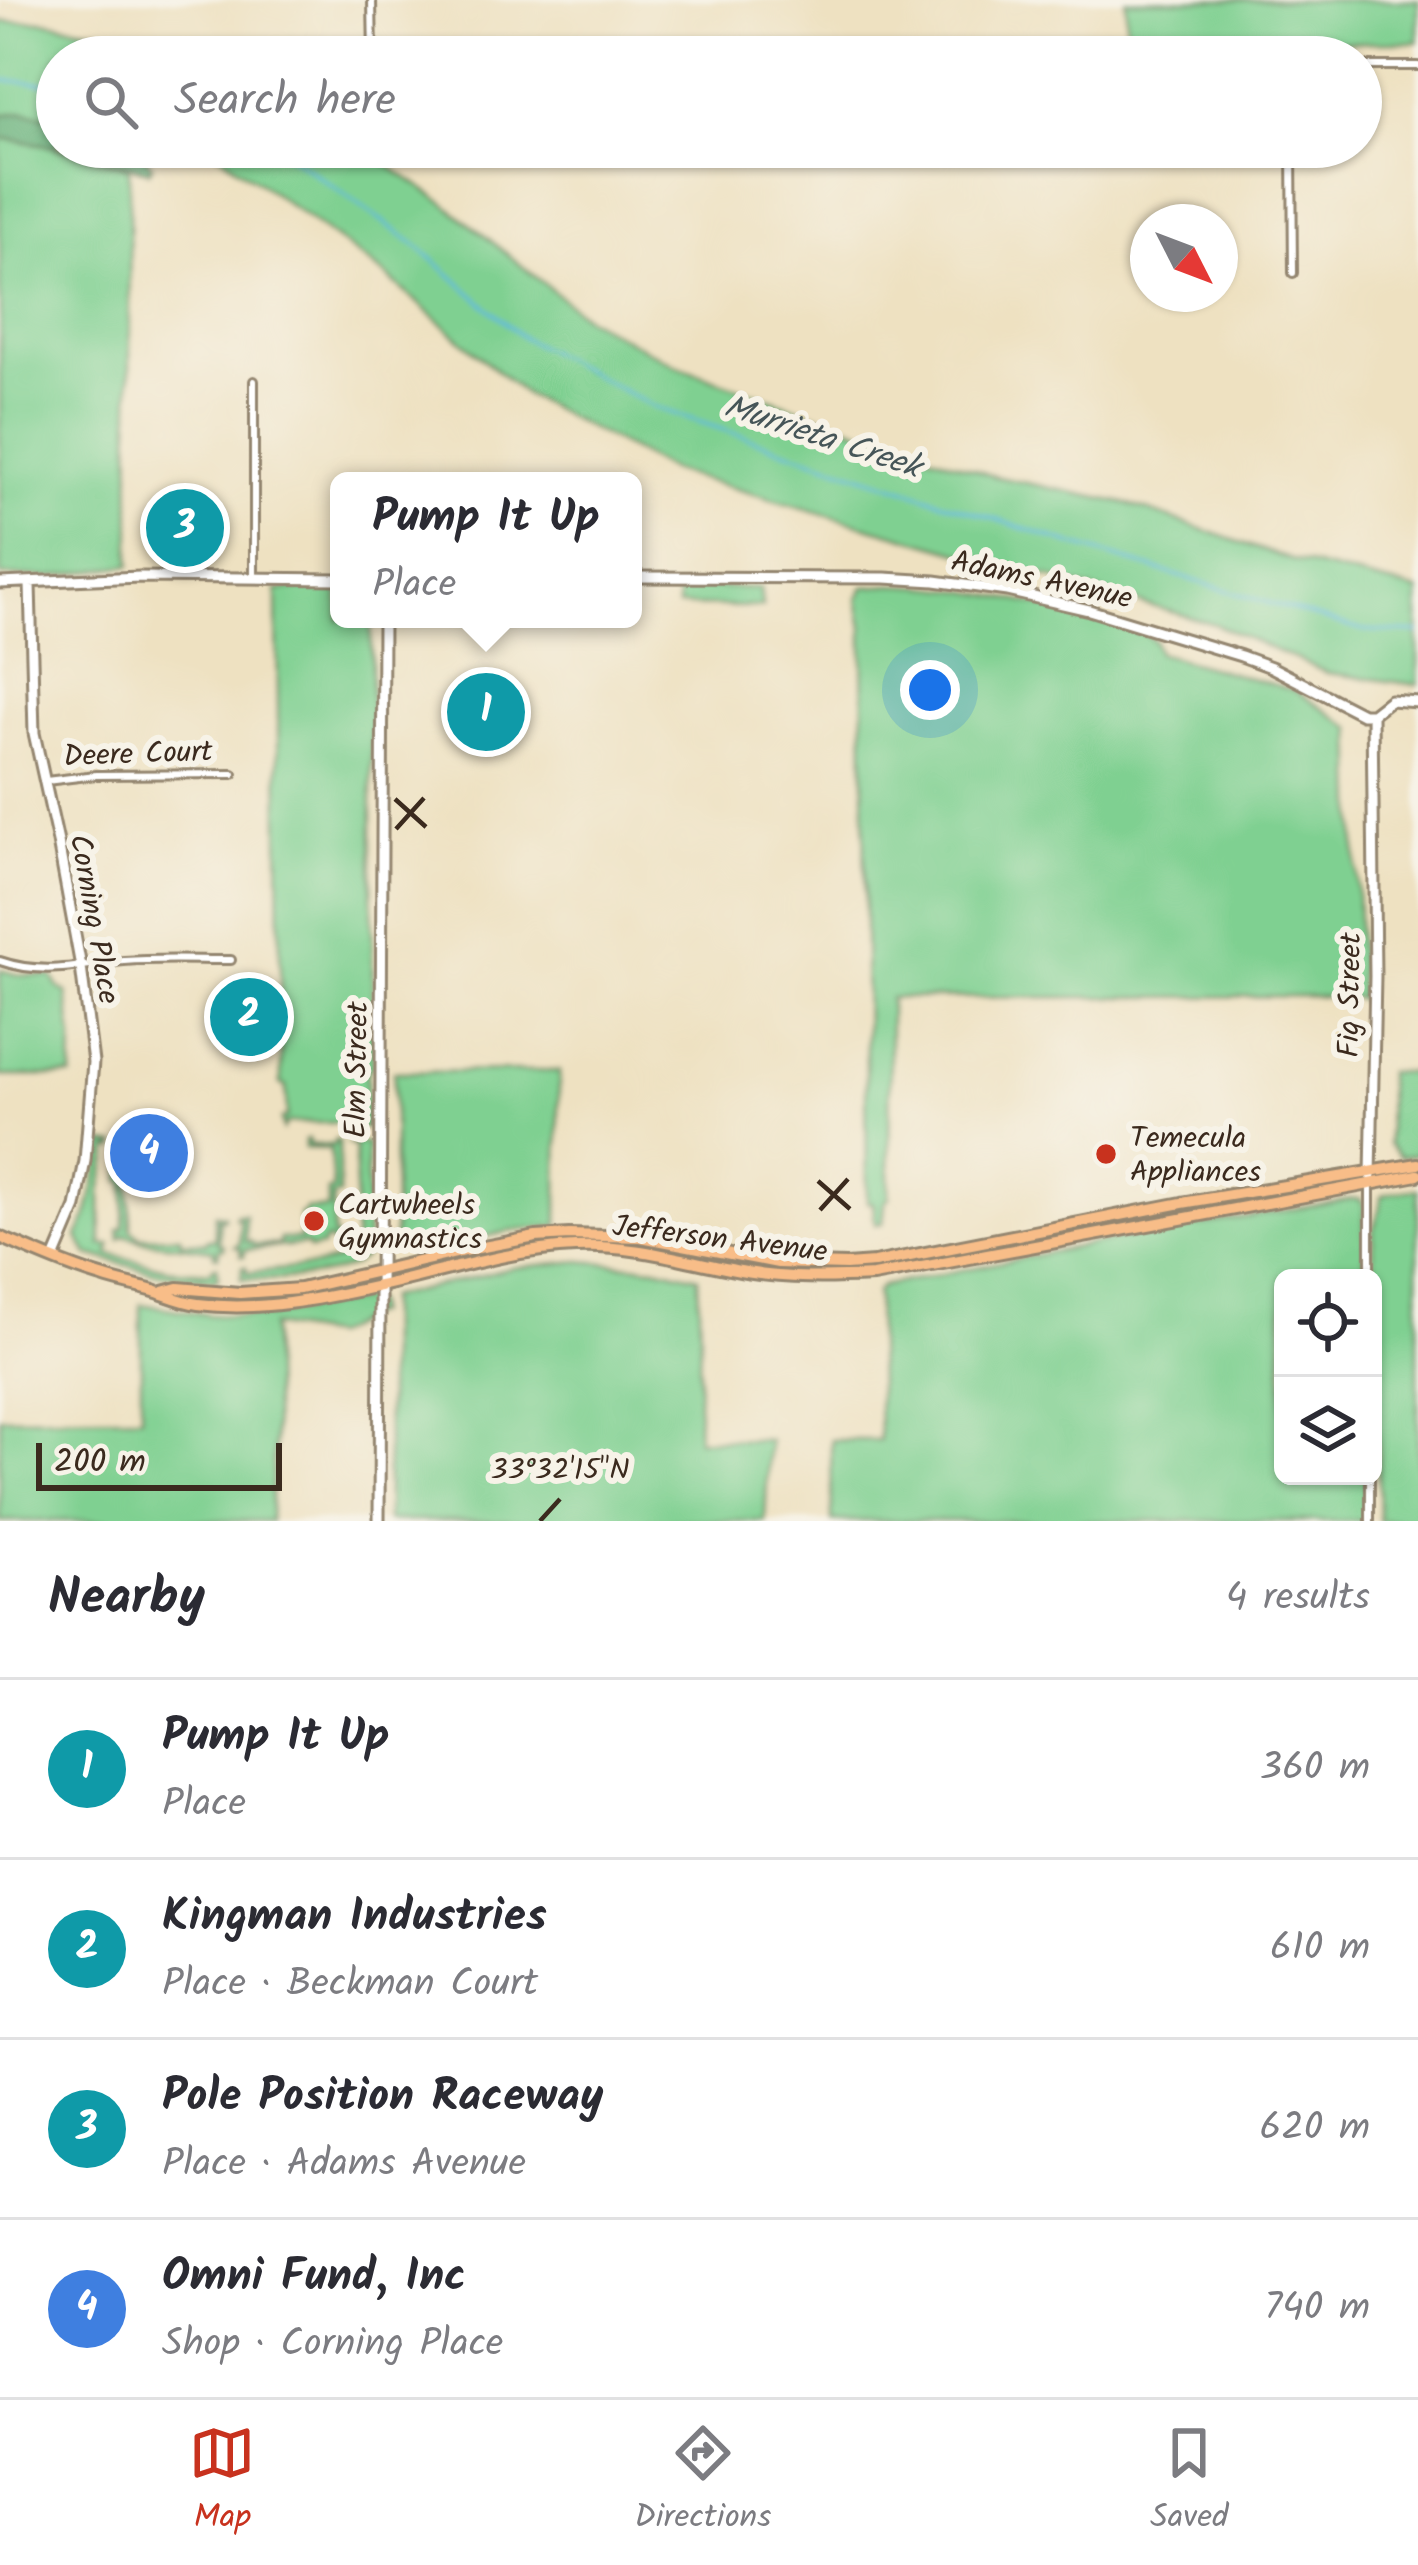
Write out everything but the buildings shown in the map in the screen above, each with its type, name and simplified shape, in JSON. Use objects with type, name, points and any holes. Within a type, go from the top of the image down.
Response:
[{"type":"main road","name":"Jefferson Avenue","points":[[0,1237],[99,1277],[178,1300],[240,1306],[285,1304],[488,1258],[577,1247],[666,1254],[747,1272],[873,1276],[1371,1178],[1418,1164]]},
{"type":"main road","name":"Jefferson Avenue","points":[[159,1293],[178,1288],[240,1293],[300,1289],[536,1237],[591,1234],[641,1237],[778,1263],[846,1265],[895,1260],[1126,1214],[1418,1175]]},
{"type":"main road","points":[[1062,1241],[1092,1227],[1119,1222],[1126,1214]]},
{"type":"main road","points":[[577,1247],[638,1242],[641,1237]]},
{"type":"street","points":[[372,0],[373,36]]},
{"type":"street","points":[[1382,66],[1418,66]]},
{"type":"street","points":[[1292,168],[1294,272]]},
{"type":"street","points":[[254,381],[254,578]]},
{"type":"street","points":[[0,583],[147,577],[330,579]]},
{"type":"street","name":"Adams Avenue","points":[[642,577],[885,578],[1007,591],[1089,610],[1241,656],[1284,673],[1346,708],[1372,714]]},
{"type":"street","name":"Corning Place","points":[[30,584],[34,733],[81,967],[93,1062],[76,1207],[54,1259]]},
{"type":"street","name":"Elm Street","points":[[379,1521],[383,628]]},
{"type":"street","points":[[1372,714],[1390,700],[1418,702]]},
{"type":"street","name":"Fig Street","points":[[1370,1269],[1375,976],[1372,714]]},
{"type":"street","name":"Deere Court","points":[[46,782],[96,775],[233,774]]},
{"type":"street","points":[[0,961],[48,970],[123,961],[231,960]]},
{"type":"street","points":[[1370,1485],[1370,1521]]},
{"type":"green space","points":[[1126,0],[1418,0],[1418,42],[1382,42],[1382,36],[1127,36]]},
{"type":"green space","points":[[43,21],[132,36],[36,36],[36,114],[0,115],[0,22]]},
{"type":"green space","points":[[36,114],[36,143],[0,138],[0,115]]},
{"type":"green space","points":[[0,138],[36,143],[36,168],[129,168],[131,565],[50,577],[0,576]]},
{"type":"green space","points":[[239,168],[392,168],[443,202],[585,317],[680,367],[993,476],[1129,504],[1291,560],[1418,591],[1418,685],[1327,673],[1214,624],[672,471],[524,394],[383,273]]},
{"type":"green space","points":[[891,585],[988,595],[1144,633],[1154,641],[1158,653],[1294,690],[1353,728],[1360,999],[890,998],[889,1198],[883,1223],[875,1224],[873,1203],[867,1202],[863,627],[858,599],[864,587]]},
{"type":"green space","points":[[330,586],[330,628],[371,628],[373,1065],[367,1073],[367,1128],[351,1128],[351,1123],[287,1123],[283,1129],[281,1119],[287,1117],[286,1086],[281,1084],[277,590]]},
{"type":"green space","points":[[682,587],[760,588],[762,607],[678,606]]},
{"type":"green space","points":[[0,970],[52,976],[67,992],[72,1076],[0,1076]]},
{"type":"green space","points":[[559,1071],[558,1226],[511,1231],[411,1254],[394,1240],[394,1072]]},
{"type":"green space","points":[[1387,1072],[1418,1072],[1418,1154],[1401,1157],[1388,1144]]},
{"type":"green space","points":[[127,1139],[132,1146],[153,1141],[153,1149],[132,1149],[129,1160],[131,1229],[140,1237],[180,1236],[181,1242],[207,1242],[215,1239],[215,1214],[224,1215],[219,1219],[219,1243],[224,1248],[218,1256],[214,1250],[125,1235],[120,1239]]},
{"type":"green space","points":[[308,1139],[310,1145],[339,1141],[339,1195],[333,1196],[333,1237],[338,1243],[324,1241],[322,1247],[310,1249],[306,1244],[245,1250],[241,1256],[235,1246],[240,1243],[236,1215],[245,1215],[246,1242],[279,1245],[280,1239],[300,1239],[300,1214],[305,1209],[328,1209],[328,1191],[333,1190],[330,1149],[305,1148]]},
{"type":"green space","points":[[104,1143],[116,1145],[110,1149],[101,1193],[102,1245],[111,1245],[109,1254],[173,1270],[211,1272],[217,1266],[218,1278],[161,1274],[88,1255],[78,1237]]},
{"type":"green space","points":[[367,1143],[367,1254],[351,1266],[327,1273],[241,1279],[242,1267],[247,1273],[339,1260],[339,1254],[355,1242],[355,1147],[349,1144]]},
{"type":"green space","points":[[1418,1189],[1418,1521],[1379,1521],[1382,1269],[1374,1269],[1373,1229],[1385,1195]]},
{"type":"green space","points":[[1360,1199],[1365,1269],[1274,1269],[1274,1485],[1365,1485],[1365,1521],[832,1521],[831,1440],[879,1440],[876,1292],[882,1286],[1101,1242]]},
{"type":"green space","points":[[579,1261],[655,1267],[698,1277],[697,1439],[769,1440],[765,1521],[387,1521],[387,1298],[511,1268]]},
{"type":"green space","points":[[369,1298],[375,1313],[331,1336],[271,1326],[270,1521],[0,1521],[0,1417],[141,1416],[141,1304],[210,1315],[270,1316]]},
{"type":"waterway","name":"Murrieta Creek","points":[[0,80],[36,83]]},
{"type":"waterway","name":"Murrieta Creek","points":[[307,168],[415,244],[523,338],[654,407],[1074,545],[1360,630],[1418,633]]},
{"type":"place","name":"Pole Position Raceway","points":[[185,528]]},
{"type":"place","name":"Pump It Up","points":[[486,712]]},
{"type":"place","name":"Kingman Industries","points":[[249,1017]]},
{"type":"place","name":"Omni Fund, Inc","points":[[149,1153]]},
{"type":"place","name":"Temecula Appliances","points":[[1106,1154]]},
{"type":"place","name":"Cartwheels Gymnastics","points":[[314,1221]]}]
